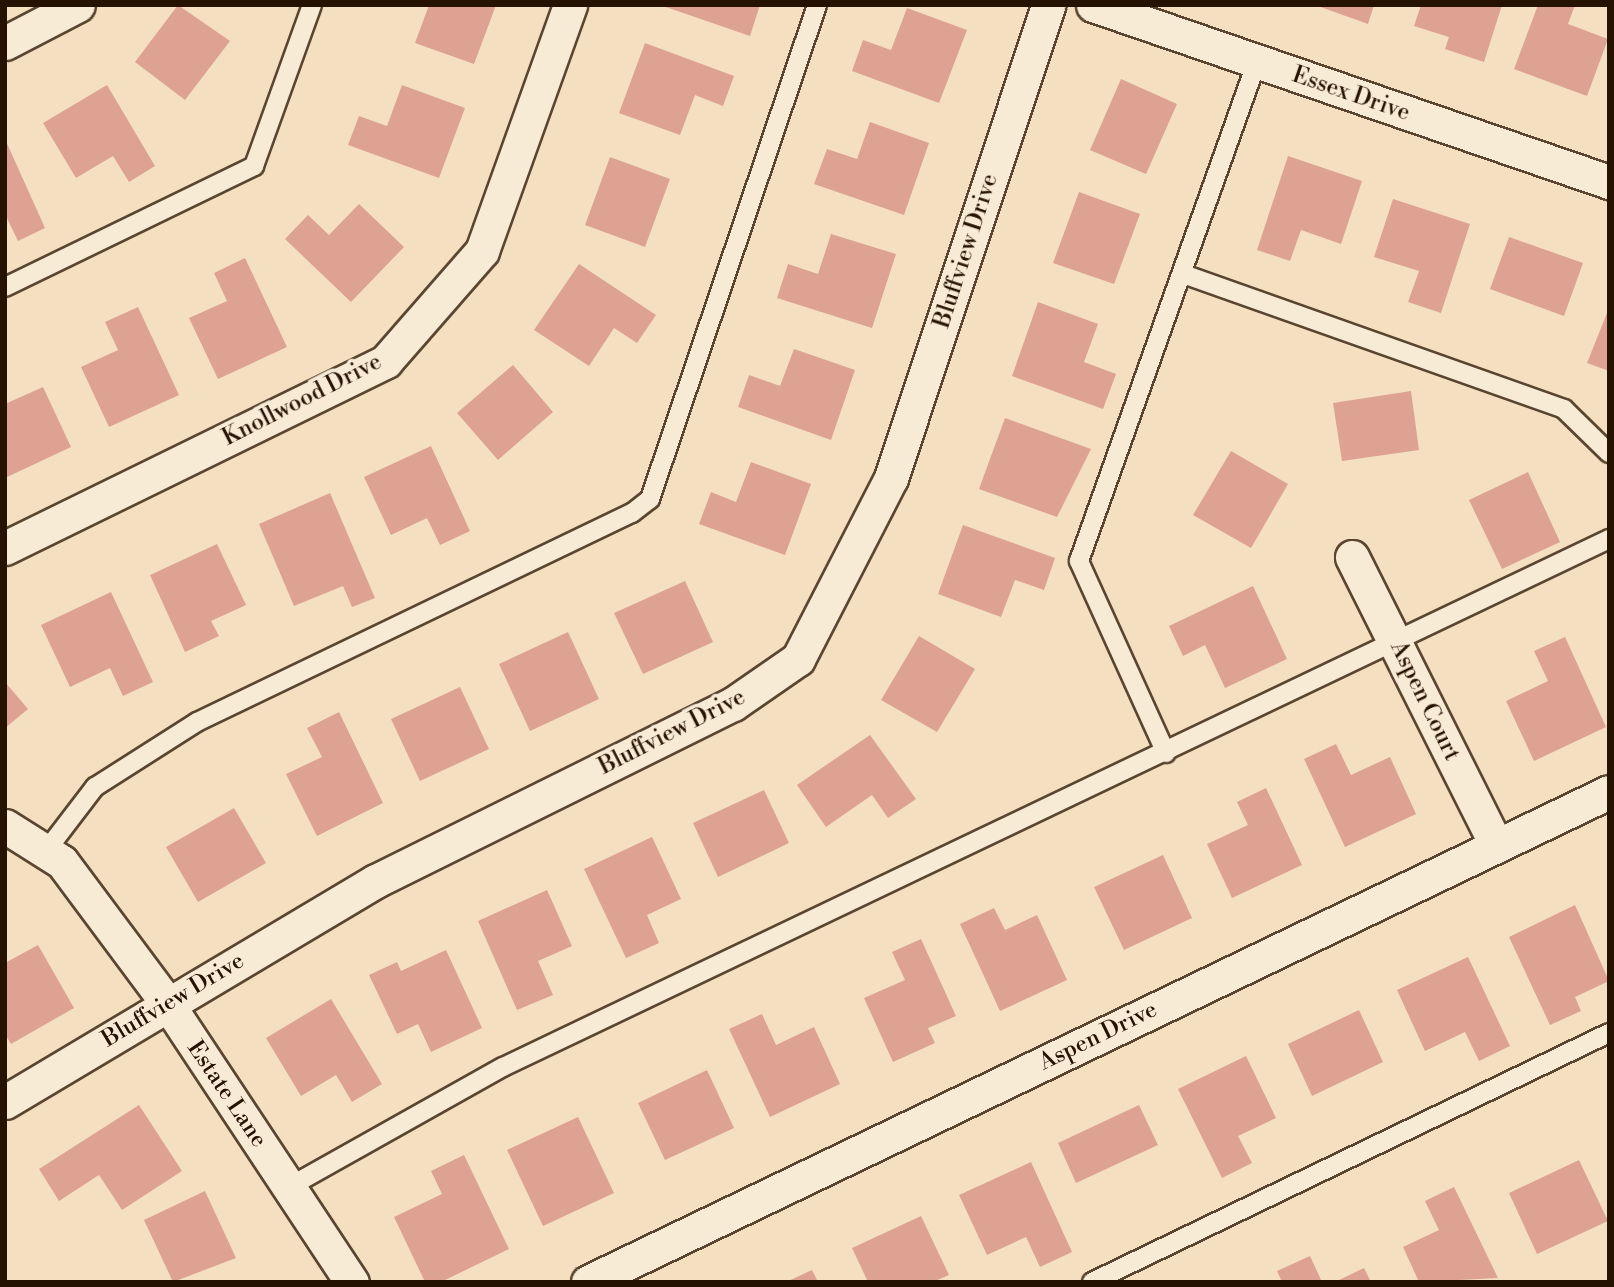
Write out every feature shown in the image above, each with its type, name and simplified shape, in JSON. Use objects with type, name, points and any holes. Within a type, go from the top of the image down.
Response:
[{"type":"street","points":[[5,43],[78,5]]},
{"type":"street","name":"Knollwood Drive","points":[[5,548],[386,360],[482,251],[570,5]]},
{"type":"street","name":"Bluffview Drive","points":[[5,1102],[376,880],[733,704],[798,659],[891,478],[1048,5]]},
{"type":"street","name":"Essex Drive","points":[[1093,5],[1609,182]]},
{"type":"street","name":"Aspen Court","points":[[1352,557],[1496,845]]},
{"type":"street","name":"Aspen Drive","points":[[588,1282],[1609,792]]},
{"type":"street","name":"Estate Lane","points":[[5,826],[62,862],[167,1003],[352,1282]]},
{"type":"lane","points":[[5,287],[254,166],[312,5]]},
{"type":"lane","points":[[46,851],[95,787],[197,722],[632,513],[650,499],[817,5]]},
{"type":"lane","points":[[1166,753],[1079,561],[1186,275],[1257,61]]},
{"type":"lane","points":[[1186,275],[1564,410],[1609,453]]},
{"type":"lane","points":[[289,1187],[503,1067],[1166,753],[1393,638],[1609,539]]},
{"type":"lane","points":[[1092,1282],[1609,1033]]},
{"type":"building","points":[[178,5],[230,41],[185,100],[135,62]]},
{"type":"building","points":[[429,5],[496,5],[474,64],[415,43]]},
{"type":"building","points":[[660,5],[760,5],[750,36]]},
{"type":"building","points":[[1315,5],[1374,5],[1368,24]]},
{"type":"building","points":[[1421,5],[1502,5],[1484,62],[1445,49],[1449,37],[1414,26]]},
{"type":"building","points":[[1538,5],[1575,5],[1568,24],[1608,39],[1587,96],[1514,69]]},
{"type":"building","points":[[907,8],[967,30],[939,103],[852,71],[863,40],[891,50]]},
{"type":"building","points":[[645,43],[734,76],[723,106],[695,95],[680,135],[619,113]]},
{"type":"building","points":[[1121,79],[1177,104],[1146,174],[1090,150]]},
{"type":"building","points":[[107,85],[155,166],[129,182],[113,156],[76,178],[43,123]]},
{"type":"building","points":[[402,85],[465,108],[439,178],[348,145],[359,116],[387,126]]},
{"type":"building","points":[[870,122],[929,143],[904,215],[814,184],[827,149],[857,159]]},
{"type":"building","points":[[5,139],[45,228],[18,241],[5,214]]},
{"type":"building","points":[[1288,156],[1362,181],[1341,244],[1301,230],[1290,261],[1257,250]]},
{"type":"building","points":[[610,157],[670,179],[645,247],[585,225]]},
{"type":"building","points":[[1079,192],[1140,214],[1114,284],[1053,263]]},
{"type":"building","points":[[1393,199],[1470,224],[1441,313],[1408,302],[1419,271],[1374,257]]},
{"type":"building","points":[[359,204],[404,247],[351,302],[285,239],[308,215],[329,235]]},
{"type":"building","points":[[831,234],[896,254],[872,328],[777,298],[788,264],[818,274]]},
{"type":"building","points":[[1509,237],[1583,263],[1564,316],[1490,289]]},
{"type":"building","points":[[245,258],[287,347],[218,379],[189,318],[227,301],[214,273]]},
{"type":"building","points":[[579,264],[656,315],[637,343],[614,328],[589,366],[534,330]]},
{"type":"building","points":[[1038,302],[1098,324],[1084,362],[1116,374],[1103,409],[1012,376]]},
{"type":"building","points":[[138,307],[179,395],[109,427],[81,367],[118,350],[105,322]]},
{"type":"building","points":[[1609,308],[1609,371],[1587,363]]},
{"type":"building","points":[[794,349],[855,370],[831,440],[738,407],[749,375],[780,386]]},
{"type":"building","points":[[513,365],[553,412],[498,460],[457,413]]},
{"type":"building","points":[[43,387],[71,447],[5,478],[5,404]]},
{"type":"building","points":[[1411,391],[1419,450],[1342,461],[1333,403]]},
{"type":"building","points":[[1005,418],[1091,449],[1057,517],[979,489]]},
{"type":"building","points":[[431,446],[470,531],[440,545],[427,518],[391,535],[364,477]]},
{"type":"building","points":[[1231,451],[1288,484],[1251,548],[1193,515]]},
{"type":"building","points":[[751,462],[811,484],[785,555],[699,524],[711,492],[736,502]]},
{"type":"building","points":[[1528,472],[1560,542],[1502,569],[1469,500]]},
{"type":"building","points":[[330,493],[375,598],[352,607],[343,586],[294,606],[259,524]]},
{"type":"building","points":[[963,525],[1055,558],[1044,590],[1015,580],[1001,617],[938,594]]},
{"type":"building","points":[[217,544],[246,605],[211,621],[219,636],[185,652],[150,575]]},
{"type":"building","points":[[685,581],[713,642],[643,674],[614,613]]},
{"type":"building","points":[[1253,586],[1287,659],[1225,688],[1205,645],[1183,656],[1169,626]]},
{"type":"building","points":[[111,592],[153,682],[123,696],[110,668],[70,687],[41,625]]},
{"type":"building","points":[[568,632],[599,699],[530,731],[499,664]]},
{"type":"building","points":[[919,636],[975,669],[937,732],[881,700]]},
{"type":"building","points":[[1565,637],[1606,727],[1534,761],[1506,701],[1548,681],[1534,651]]},
{"type":"building","points":[[5,682],[28,709],[5,728]]},
{"type":"building","points":[[460,687],[489,749],[420,781],[391,719]]},
{"type":"building","points":[[339,712],[383,803],[317,836],[286,774],[322,757],[307,728]]},
{"type":"building","points":[[870,735],[916,799],[888,818],[872,795],[826,827],[797,785]]},
{"type":"building","points":[[1336,744],[1351,775],[1390,757],[1416,814],[1345,847],[1304,759]]},
{"type":"building","points":[[1266,788],[1302,865],[1232,898],[1207,844],[1248,825],[1237,802]]},
{"type":"building","points":[[764,790],[789,843],[718,877],[693,823]]},
{"type":"building","points":[[234,808],[266,863],[198,902],[166,847]]},
{"type":"building","points":[[652,837],[681,899],[647,915],[659,943],[626,958],[584,869]]},
{"type":"building","points":[[1163,855],[1192,918],[1124,950],[1094,887]]},
{"type":"building","points":[[547,890],[572,946],[538,961],[553,995],[517,1010],[478,921]]},
{"type":"building","points":[[1575,905],[1609,981],[1575,997],[1581,1011],[1550,1025],[1509,937]]},
{"type":"building","points":[[994,908],[1005,930],[1037,915],[1067,980],[1000,1011],[960,924]]},
{"type":"building","points":[[921,939],[956,1016],[928,1028],[935,1043],[893,1062],[864,998],[905,980],[892,952]]},
{"type":"building","points":[[38,945],[74,1008],[11,1044],[5,1034],[5,963]]},
{"type":"building","points":[[446,950],[482,1028],[431,1052],[418,1024],[397,1034],[369,975],[397,962],[401,971]]},
{"type":"building","points":[[1468,957],[1510,1046],[1479,1061],[1465,1032],[1425,1051],[1397,990]]},
{"type":"building","points":[[331,999],[382,1084],[352,1102],[336,1075],[301,1096],[266,1038]]},
{"type":"building","points":[[1359,1010],[1383,1062],[1312,1096],[1288,1044]]},
{"type":"building","points":[[762,1014],[776,1045],[814,1027],[840,1084],[770,1117],[729,1029]]},
{"type":"building","points":[[1246,1056],[1276,1118],[1238,1136],[1252,1163],[1222,1178],[1178,1089]]},
{"type":"building","points":[[707,1070],[734,1128],[665,1160],[638,1103]]},
{"type":"building","points":[[139,1105],[182,1171],[122,1210],[99,1175],[59,1201],[39,1169]]},
{"type":"building","points":[[1139,1105],[1158,1145],[1076,1183],[1058,1143]]},
{"type":"building","points":[[578,1117],[614,1193],[543,1226],[507,1150]]},
{"type":"building","points":[[464,1155],[509,1249],[441,1282],[425,1282],[394,1217],[442,1194],[431,1171]]},
{"type":"building","points":[[1579,1160],[1608,1221],[1537,1254],[1509,1193]]},
{"type":"building","points":[[1031,1162],[1072,1252],[1040,1267],[1026,1237],[987,1255],[959,1195]]},
{"type":"building","points":[[1454,1187],[1498,1278],[1419,1282],[1403,1247],[1439,1230],[1425,1201]]},
{"type":"building","points":[[205,1191],[236,1258],[173,1282],[144,1220]]},
{"type":"building","points":[[921,1216],[949,1275],[933,1282],[868,1282],[852,1248]]},
{"type":"building","points":[[1310,1256],[1322,1282],[1282,1282],[1277,1271]]},
{"type":"building","points":[[1364,1268],[1371,1282],[1335,1282]]},
{"type":"building","points":[[812,1270],[818,1282],[786,1282]]}]
